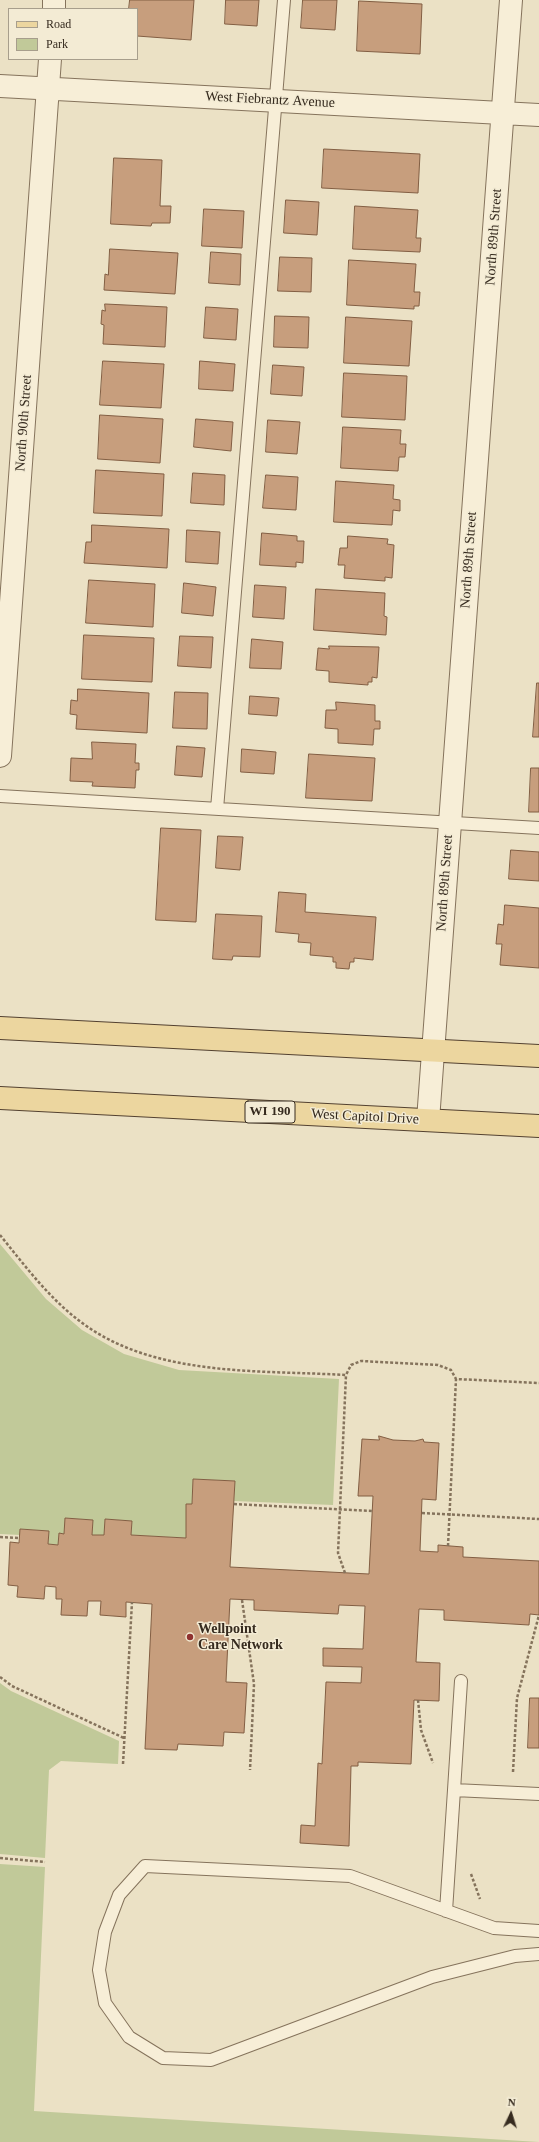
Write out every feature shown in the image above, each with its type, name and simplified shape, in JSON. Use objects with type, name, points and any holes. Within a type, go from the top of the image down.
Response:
[{"type":"main road","points":[[0,1028],[539,1056]]},
{"type":"main road","name":"West Capitol Drive","points":[[0,1098],[539,1126]]},
{"type":"street","name":"North 89th Street","points":[[428,1120],[512,0]]},
{"type":"street","name":"North 90th Street","points":[[1,743],[50,60]]},
{"type":"street","name":"West Fiebrantz Avenue","points":[[0,86],[539,115]]},
{"type":"lane","points":[[217,809],[284,0]]},
{"type":"lane","points":[[0,796],[449,824],[539,828]]},
{"type":"lane","points":[[446,1911],[461,1681]]},
{"type":"lane","points":[[454,1790],[539,1794]]},
{"type":"lane","points":[[539,1931],[494,1928],[350,1876],[145,1866],[119,1895],[105,1932],[99,1970],[105,2003],[129,2037],[163,2058],[211,2060],[432,1977],[514,1956],[539,1954]]},
{"type":"path","points":[[0,1235],[53,1298],[85,1325],[130,1350],[179,1364],[346,1375]]},
{"type":"path","points":[[345,1573],[338,1553],[346,1375],[351,1365],[361,1361],[438,1365],[451,1370],[456,1379],[448,1546]]},
{"type":"path","points":[[456,1379],[539,1383]]},
{"type":"path","points":[[234,1504],[372,1511]]},
{"type":"path","points":[[422,1513],[539,1519]]},
{"type":"path","points":[[0,1537],[20,1538]]},
{"type":"path","points":[[242,1600],[254,1684],[250,1770]]},
{"type":"path","points":[[123,1764],[132,1602]]},
{"type":"path","points":[[512,1780],[517,1698],[539,1615]]},
{"type":"path","points":[[0,1676],[12,1686],[124,1738]]},
{"type":"path","points":[[0,1858],[45,1862]]},
{"type":"green space","points":[[0,1244],[46,1299],[82,1330],[124,1354],[179,1370],[339,1379],[333,1505],[234,1501],[235,1481],[193,1479],[192,1504],[186,1504],[186,1538],[131,1535],[132,1521],[105,1519],[104,1535],[92,1535],[93,1520],[66,1518],[64,1534],[59,1534],[58,1545],[48,1544],[49,1531],[21,1529],[20,1535],[0,1534]]},
{"type":"green space","points":[[0,1683],[11,1691],[119,1741],[118,1764],[61,1761],[49,1770],[45,1858],[0,1854]]},
{"type":"green space","points":[[0,1864],[45,1867],[34,2111],[539,2142],[0,2142]]},
{"type":"building","points":[[130,0],[194,0],[191,40],[138,36],[138,8],[129,8]]},
{"type":"building","points":[[226,0],[259,0],[257,26],[225,24]]},
{"type":"building","points":[[303,0],[337,0],[335,30],[301,28]]},
{"type":"building","points":[[359,1],[422,4],[420,54],[357,51]]},
{"type":"building","points":[[324,149],[420,154],[418,193],[322,188]]},
{"type":"building","points":[[114,158],[162,160],[160,206],[171,206],[170,223],[152,223],[151,226],[111,224]]},
{"type":"building","points":[[286,200],[319,202],[317,235],[284,233]]},
{"type":"building","points":[[355,206],[418,210],[416,238],[421,238],[420,252],[353,249]]},
{"type":"building","points":[[204,209],[244,211],[242,248],[202,246]]},
{"type":"building","points":[[110,249],[178,253],[175,294],[104,290],[105,274],[108,275]]},
{"type":"building","points":[[211,252],[241,254],[240,285],[209,283]]},
{"type":"building","points":[[280,257],[312,258],[311,292],[278,291]]},
{"type":"building","points":[[349,260],[416,264],[414,292],[420,292],[419,306],[414,306],[414,309],[347,305]]},
{"type":"building","points":[[105,304],[167,307],[165,347],[103,344],[104,325],[101,324],[102,310],[105,311]]},
{"type":"building","points":[[206,307],[238,309],[236,340],[204,338]]},
{"type":"building","points":[[275,316],[309,317],[308,348],[274,347]]},
{"type":"building","points":[[346,317],[412,321],[409,366],[344,363]]},
{"type":"building","points":[[103,361],[164,364],[161,408],[100,405]]},
{"type":"building","points":[[200,361],[235,364],[233,391],[199,389]]},
{"type":"building","points":[[273,365],[304,367],[302,396],[271,394]]},
{"type":"building","points":[[344,373],[407,376],[405,420],[342,417]]},
{"type":"building","points":[[100,415],[163,419],[160,463],[98,459]]},
{"type":"building","points":[[196,419],[233,422],[231,451],[194,447]]},
{"type":"building","points":[[268,420],[300,422],[297,454],[266,452]]},
{"type":"building","points":[[343,427],[401,430],[400,444],[406,444],[405,457],[399,457],[398,471],[341,468]]},
{"type":"building","points":[[96,470],[164,474],[162,516],[94,513]]},
{"type":"building","points":[[193,473],[225,475],[224,505],[191,503]]},
{"type":"building","points":[[266,475],[298,477],[296,510],[263,508]]},
{"type":"building","points":[[336,481],[394,485],[393,499],[400,500],[400,511],[393,510],[392,525],[334,522]]},
{"type":"building","points":[[92,525],[169,529],[167,568],[84,563],[86,542],[91,542]]},
{"type":"building","points":[[187,530],[220,532],[218,564],[186,562]]},
{"type":"building","points":[[262,533],[297,536],[297,541],[304,541],[303,563],[296,562],[296,567],[260,565]]},
{"type":"building","points":[[348,536],[388,539],[387,544],[394,545],[392,578],[385,577],[385,581],[344,578],[345,565],[338,565],[340,548],[347,548]]},
{"type":"building","points":[[89,580],[155,584],[153,627],[86,623]]},
{"type":"building","points":[[184,583],[216,587],[213,616],[182,613]]},
{"type":"building","points":[[255,585],[286,587],[284,619],[253,617]]},
{"type":"building","points":[[316,589],[385,593],[384,616],[387,617],[386,635],[314,630]]},
{"type":"building","points":[[84,635],[154,638],[152,682],[82,679]]},
{"type":"building","points":[[180,636],[213,637],[211,668],[178,666]]},
{"type":"building","points":[[252,639],[283,642],[281,669],[250,668]]},
{"type":"building","points":[[329,646],[379,647],[377,678],[372,677],[372,682],[368,682],[368,685],[329,682],[329,671],[316,670],[318,648],[329,649]]},
{"type":"building","points":[[537,683],[539,683],[539,737],[533,737]]},
{"type":"building","points":[[78,689],[149,693],[147,733],[76,729],[77,715],[70,714],[71,700],[77,701]]},
{"type":"building","points":[[175,692],[208,693],[207,729],[173,728]]},
{"type":"building","points":[[250,696],[279,698],[277,716],[249,714]]},
{"type":"building","points":[[336,702],[375,705],[375,721],[380,721],[380,729],[374,729],[373,745],[338,743],[338,729],[325,728],[326,710],[336,710]]},
{"type":"building","points":[[92,742],[136,744],[135,763],[139,763],[139,770],[136,770],[135,788],[92,786],[93,782],[70,781],[71,758],[92,759]]},
{"type":"building","points":[[177,746],[205,748],[202,777],[175,775]]},
{"type":"building","points":[[242,749],[276,752],[274,774],[241,772]]},
{"type":"building","points":[[309,754],[375,758],[372,801],[306,798]]},
{"type":"building","points":[[531,768],[539,768],[539,812],[529,812]]},
{"type":"building","points":[[161,828],[201,830],[196,922],[156,920]]},
{"type":"building","points":[[218,836],[243,837],[240,870],[216,868]]},
{"type":"building","points":[[511,850],[539,852],[539,881],[509,879]]},
{"type":"building","points":[[279,892],[306,894],[305,912],[376,917],[373,960],[354,958],[354,962],[350,962],[349,969],[336,968],[336,962],[333,962],[333,957],[310,955],[311,943],[298,942],[299,934],[276,932]]},
{"type":"building","points":[[505,905],[539,908],[539,968],[500,965],[502,944],[496,944],[498,924],[503,925]]},
{"type":"building","points":[[216,914],[262,916],[260,957],[233,956],[232,960],[213,959]]},
{"type":"building","name":"Wellpoint Care Network","points":[[379,1436],[393,1440],[415,1441],[423,1439],[424,1442],[439,1443],[436,1500],[422,1499],[420,1551],[438,1552],[438,1545],[463,1547],[463,1557],[539,1561],[539,1615],[530,1614],[529,1625],[444,1620],[444,1610],[419,1609],[416,1662],[440,1663],[439,1701],[414,1700],[411,1764],[358,1762],[358,1766],[351,1766],[349,1846],[300,1843],[301,1825],[315,1826],[318,1763],[322,1764],[326,1682],[361,1683],[362,1667],[323,1666],[323,1648],[363,1649],[365,1606],[339,1605],[338,1614],[254,1610],[254,1600],[230,1599],[226,1682],[247,1683],[244,1733],[224,1732],[223,1746],[178,1744],[177,1750],[145,1749],[152,1604],[126,1602],[126,1617],[100,1615],[101,1601],[88,1601],[87,1616],[61,1615],[62,1599],[56,1599],[56,1587],[45,1586],[44,1599],[17,1597],[18,1586],[8,1585],[10,1542],[19,1543],[20,1529],[49,1531],[48,1544],[58,1545],[59,1533],[64,1534],[65,1518],[93,1520],[92,1535],[104,1535],[105,1519],[132,1521],[131,1535],[186,1538],[186,1504],[192,1504],[193,1479],[235,1481],[230,1567],[369,1574],[373,1496],[358,1496],[362,1439],[379,1440]]},
{"type":"building","points":[[530,1698],[539,1698],[539,1748],[528,1748]]},
{"type":"place","name":"Wellpoint Care Network","points":[[190,1637]]}]
